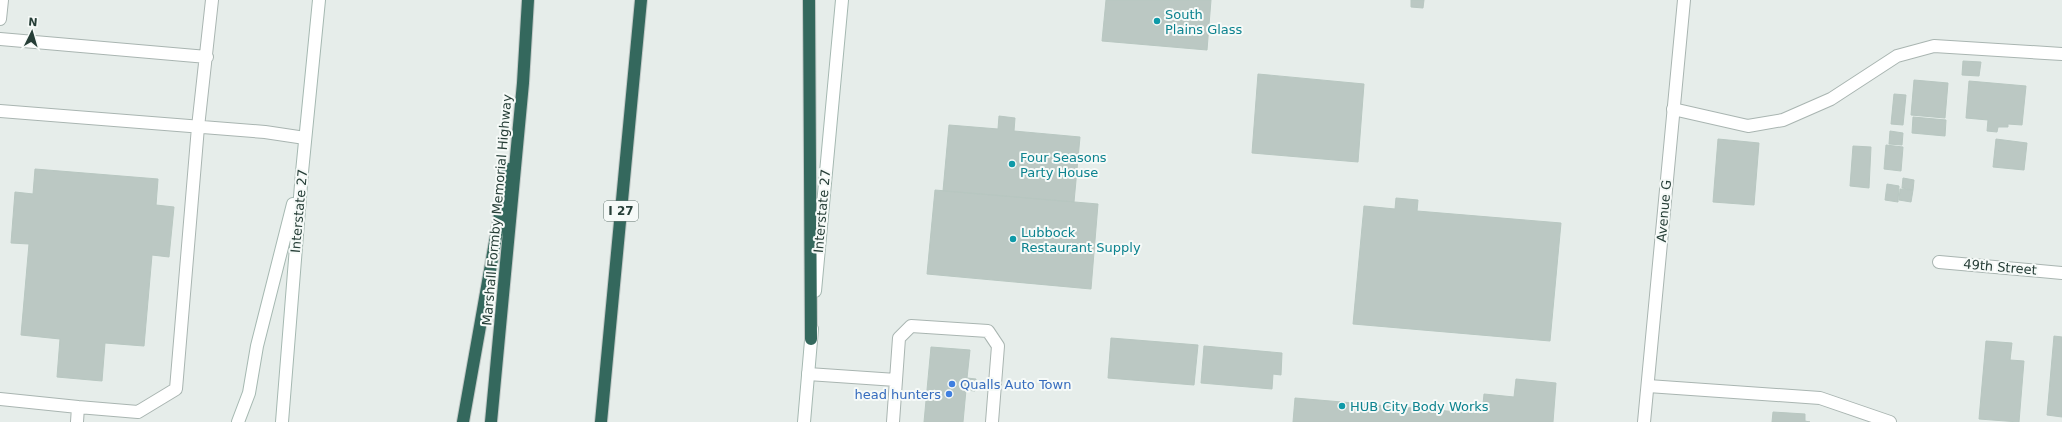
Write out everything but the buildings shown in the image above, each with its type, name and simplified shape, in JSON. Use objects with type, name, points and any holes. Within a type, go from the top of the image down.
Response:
[{"type":"highway","name":"Marshall Formby Memorial Highway","points":[[491,422],[523,83],[528,0]]},
{"type":"highway","name":"I 27","points":[[601,422],[641,0]]},
{"type":"highway","points":[[810,0],[811,339]]},
{"type":"highway","points":[[463,422],[523,83]]},
{"type":"main road","points":[[0,19],[2,0]]},
{"type":"main road","points":[[0,399],[138,412],[176,389],[198,127],[207,57],[212,0]]},
{"type":"main road","name":"Interstate 27","points":[[282,422],[302,172],[319,0]]},
{"type":"main road","name":"Interstate 27","points":[[804,422],[842,0]]},
{"type":"main road","name":"Avenue G","points":[[1644,422],[1684,0]]},
{"type":"main road","points":[[0,39],[207,57]]},
{"type":"main road","points":[[1673,109],[1748,126],[1783,120],[1831,99],[1897,56],[1934,46],[2062,54]]},
{"type":"main road","points":[[0,110],[265,132],[305,138]]},
{"type":"main road","points":[[238,422],[249,392],[257,346],[302,172]]},
{"type":"main road","name":"49th Street","points":[[1939,262],[2062,273]]},
{"type":"main road","points":[[893,422],[898,338],[911,326],[988,331],[998,346],[992,422]]},
{"type":"main road","points":[[808,374],[896,380]]},
{"type":"main road","points":[[1648,386],[1820,398],[1890,422]]},
{"type":"main road","points":[[77,422],[78,407]]},
{"type":"place","name":"South Plains Glass","points":[[1157,21]]},
{"type":"place","name":"Four Seasons Party House","points":[[1012,164]]},
{"type":"place","name":"Lubbock Restaurant Supply","points":[[1013,239]]},
{"type":"place","name":"Qualls Auto Town","points":[[952,384]]},
{"type":"place","name":"head hunters","points":[[949,394]]},
{"type":"place","name":"HUB City Body Works","points":[[1342,406]]}]
